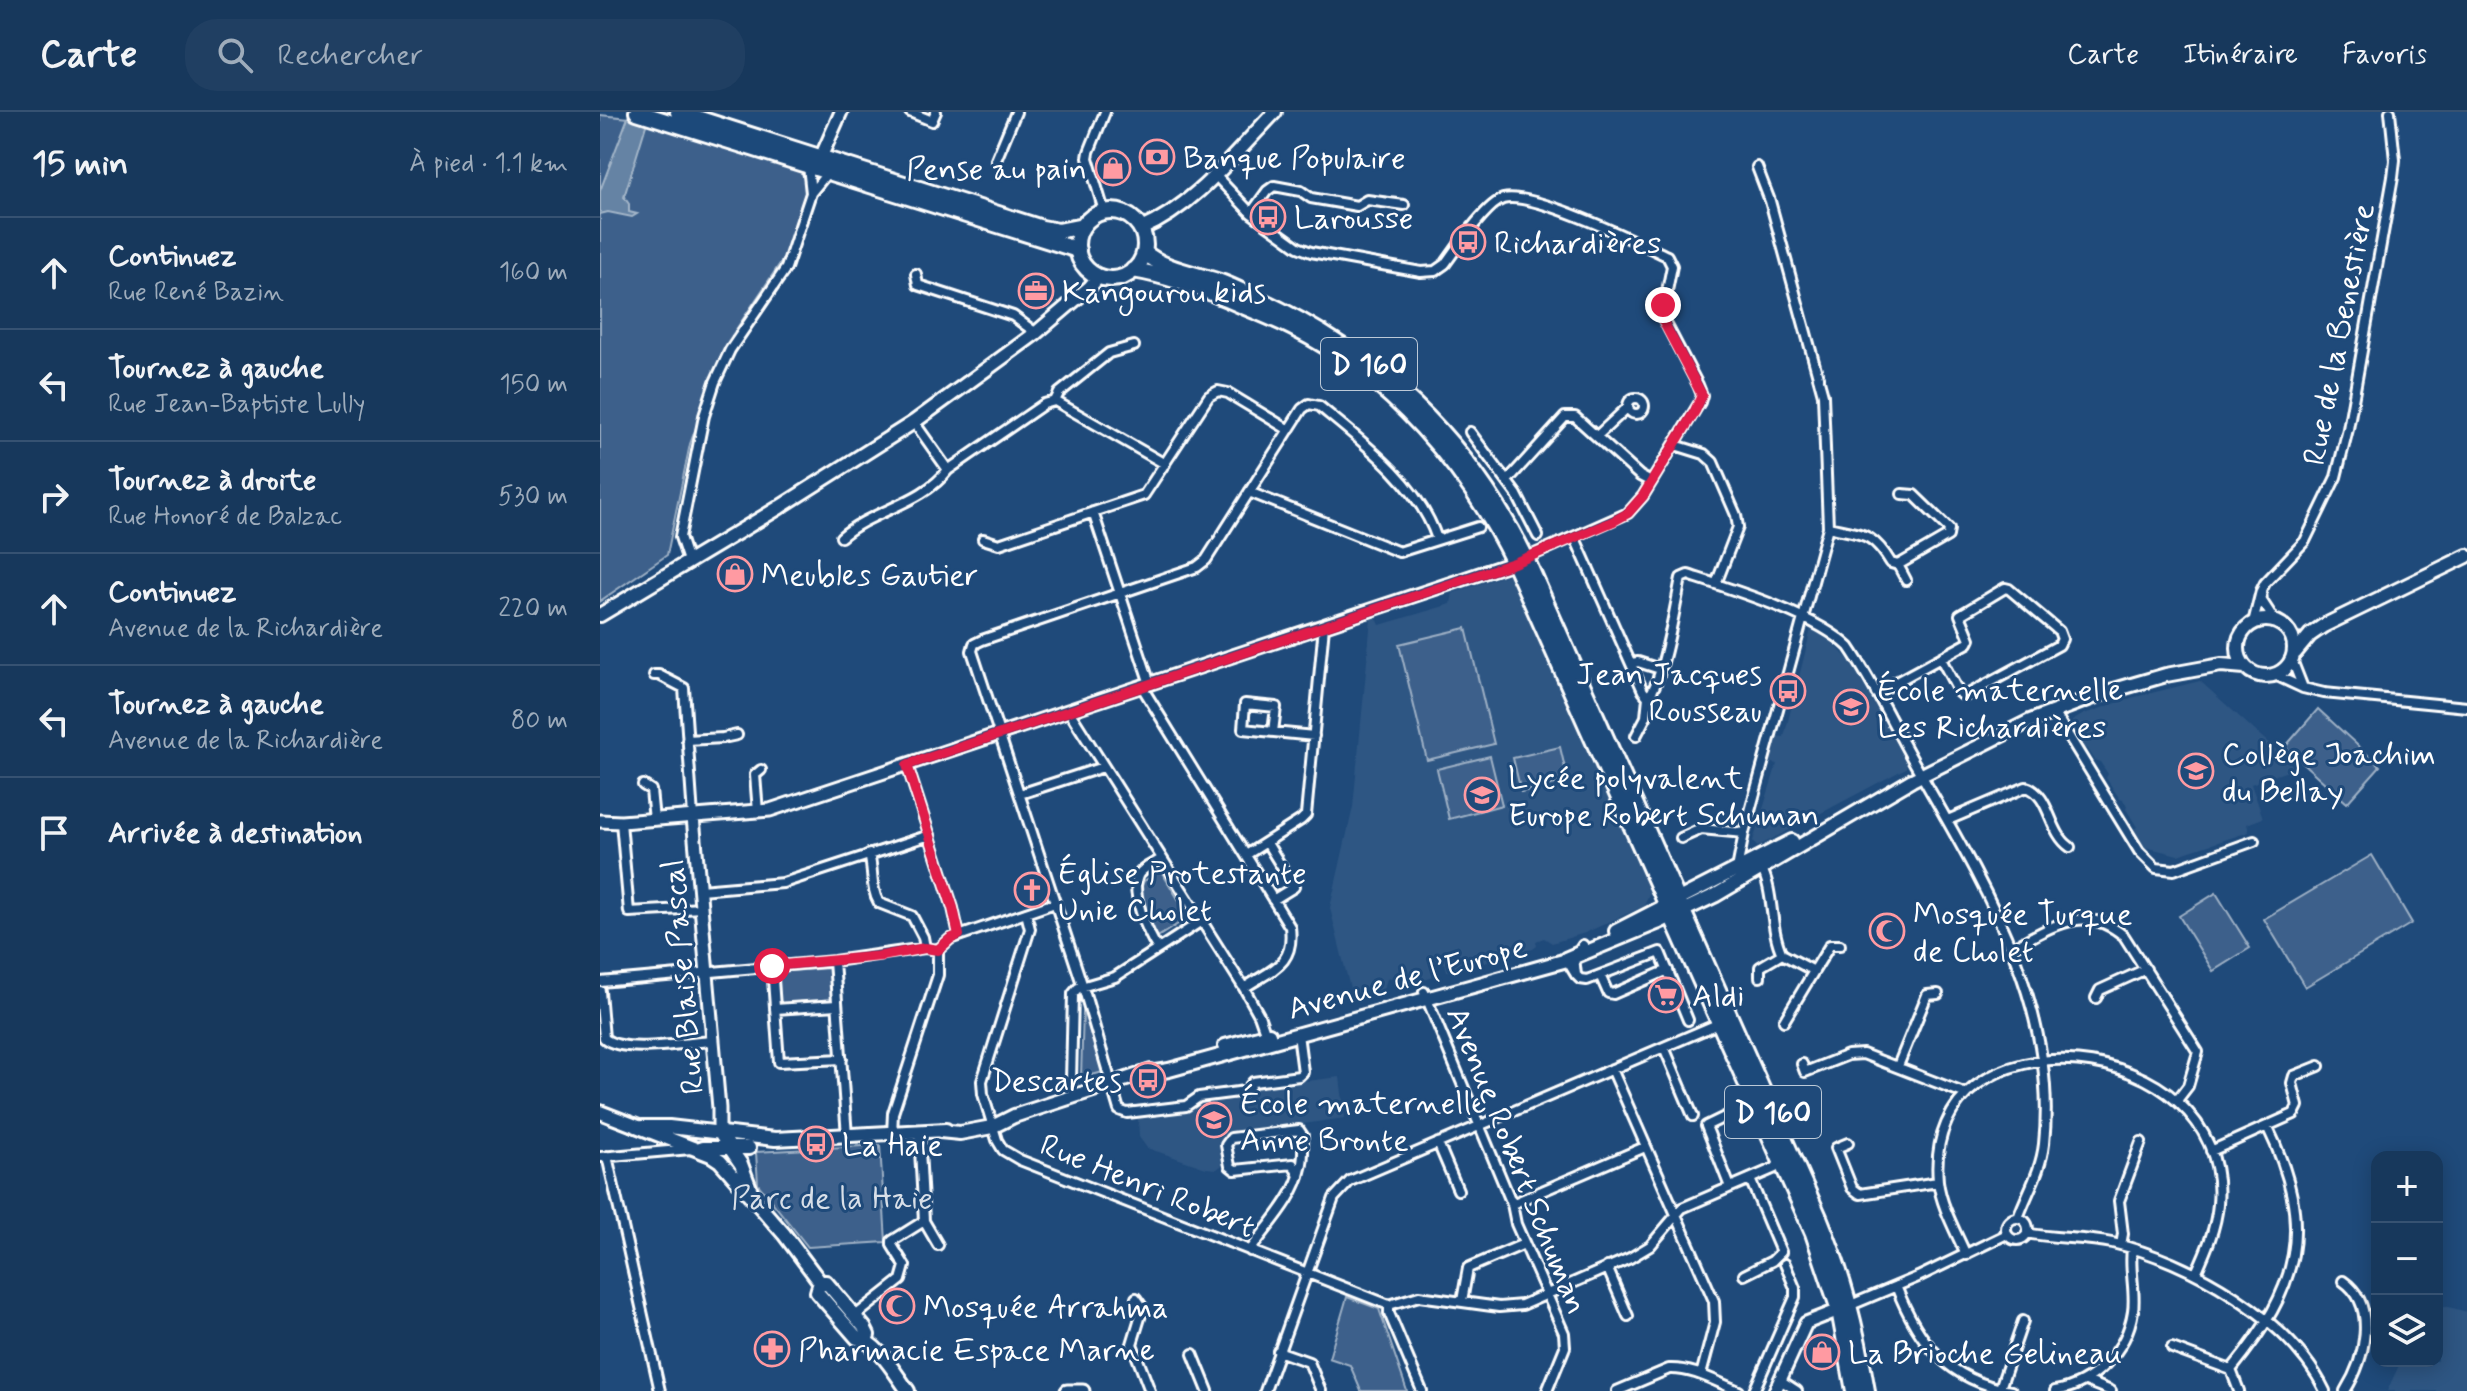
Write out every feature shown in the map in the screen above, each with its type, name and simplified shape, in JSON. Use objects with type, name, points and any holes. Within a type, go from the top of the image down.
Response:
[{"type":"main road","points":[[637,112],[673,117],[1042,228],[1058,231],[1083,226]]},
{"type":"main road","points":[[1141,229],[1170,214],[1275,112]]},
{"type":"main road","points":[[814,161],[828,172],[1078,250]]},
{"type":"main road","points":[[1104,211],[1126,214],[1141,229],[1144,252],[1133,270],[1117,278],[1099,276],[1082,261],[1078,250],[1083,226],[1104,211]]},
{"type":"main road","name":"D 160","points":[[1144,252],[1156,261],[1224,283],[1301,319],[1362,358],[1431,419],[1461,453],[1503,515],[1520,560],[1675,905],[1819,1217],[1867,1391]]},
{"type":"main road","name":"D 160","points":[[1133,270],[1219,296],[1282,323],[1355,367],[1419,424],[1453,461],[1520,560]]},
{"type":"main road","points":[[600,615],[914,422],[1036,333],[1099,276]]},
{"type":"main road","points":[[2238,641],[2240,659],[2245,667],[2259,676],[2275,675],[2288,667],[2310,635],[2323,626],[2467,556]]},
{"type":"main road","points":[[1675,905],[1759,864],[1977,746],[2119,688],[2218,659],[2253,623],[2268,619],[2288,629],[2308,630],[2323,626]]},
{"type":"main road","points":[[2288,629],[2295,644],[2294,656]]},
{"type":"main road","points":[[2188,670],[2221,665],[2245,667]]},
{"type":"main road","name":"D 160","points":[[1675,905],[1679,931],[1845,1308],[1854,1391]]},
{"type":"main road","name":"Avenue de l’Europe","points":[[642,1127],[775,1139],[940,1131],[991,1124],[1113,1083],[1298,1034],[1545,959],[1675,905]]},
{"type":"main road","name":"Avenue de l’Europe","points":[[1144,1074],[1167,1063],[1266,1035],[1570,958],[1675,905]]},
{"type":"main road","points":[[600,1112],[695,1148],[720,1161],[820,1282]]},
{"type":"main road","points":[[719,1132],[741,1164],[753,1198]]},
{"type":"main road","points":[[695,1148],[749,1148],[775,1139]]},
{"type":"main road","points":[[741,1164],[743,1153],[749,1148]]},
{"type":"main road","points":[[820,1282],[826,1282],[854,1317],[868,1335],[866,1340]]},
{"type":"main road","points":[[820,1282],[817,1292],[857,1338],[866,1340],[908,1391]]},
{"type":"street","points":[[688,561],[680,537],[704,416],[715,382],[730,350],[786,268],[811,193],[814,161],[841,112]]},
{"type":"street","points":[[910,112],[932,121],[936,112]]},
{"type":"street","points":[[996,160],[1016,112]]},
{"type":"street","points":[[1104,211],[1088,158],[1105,112]]},
{"type":"street","name":"Rue de la Benestière","points":[[2253,623],[2261,591],[2305,541],[2336,477],[2348,429],[2393,177],[2395,160],[2390,112]]},
{"type":"street","points":[[1743,872],[1738,864],[1744,833],[1828,527],[1823,395],[1770,201],[1757,167]]},
{"type":"street","points":[[811,193],[828,172]]},
{"type":"street","points":[[600,821],[758,812],[1520,560],[1628,513],[1675,445],[1700,402],[1702,395],[1662,316],[1672,266],[1667,256],[1596,222],[1540,204],[1503,199],[1491,206],[1445,264],[1435,271],[1421,272],[1298,247],[1251,213],[1214,174]]},
{"type":"street","points":[[1251,213],[1274,186],[1301,191],[1311,198],[1357,206],[1367,200],[1404,205]]},
{"type":"street","points":[[916,274],[918,285],[1013,316],[1036,333]]},
{"type":"street","points":[[1055,401],[1059,393],[1109,353],[1134,346]]},
{"type":"street","points":[[983,539],[999,544],[1144,495],[1209,396],[1218,391],[1228,393],[1289,430]]},
{"type":"street","points":[[841,537],[857,523],[910,500],[1044,404],[1055,401],[1165,464]]},
{"type":"street","points":[[1298,1034],[1303,1072],[1299,1076],[1253,1082],[1246,1091],[1199,1097],[1186,1106],[1127,1113],[1119,1110],[1083,987],[974,660],[974,644],[1197,567],[1206,560],[1302,409],[1309,404],[1319,406],[1386,465],[1431,522],[1437,539]]},
{"type":"street","points":[[1597,436],[1628,407]]},
{"type":"street","points":[[1507,481],[1565,417],[1575,417],[1640,476],[1651,482]]},
{"type":"street","points":[[914,422],[948,470]]},
{"type":"street","points":[[1470,432],[1507,481],[1538,536]]},
{"type":"street","points":[[1675,445],[1704,454],[1713,462],[1736,515],[1738,527],[1716,584]]},
{"type":"street","points":[[1249,492],[1399,552],[1478,527]]},
{"type":"street","points":[[1898,565],[1948,536],[1949,529],[1914,495],[1902,494]]},
{"type":"street","points":[[1093,512],[1146,685],[1290,927],[1289,950],[1284,962],[1244,988]]},
{"type":"street","points":[[1828,527],[1878,542],[1891,563],[1898,565],[1906,580]]},
{"type":"street","points":[[1575,538],[1648,697],[1646,717],[1636,736]]},
{"type":"street","points":[[1648,697],[1653,692],[1660,669],[1681,578],[1688,575],[1820,625],[1849,647],[1948,820],[1993,906],[2029,995],[2046,1103],[2044,1148],[2037,1175],[2018,1218]]},
{"type":"street","points":[[1876,693],[1941,659],[1970,639],[1960,615],[2005,588],[2059,631],[2062,639],[2059,645],[1965,696],[1959,693],[1941,659]]},
{"type":"street","points":[[2261,591],[2262,601],[2275,621]]},
{"type":"street","points":[[1246,855],[1306,815],[1324,626]]},
{"type":"street","points":[[2294,656],[2303,688]]},
{"type":"street","points":[[1631,663],[1660,669]]},
{"type":"street","points":[[654,675],[684,688],[693,817]]},
{"type":"street","points":[[2275,675],[2303,688],[2324,693],[2467,707]]},
{"type":"street","points":[[1273,732],[1276,707],[1245,704],[1243,729],[1273,732],[1314,736]]},
{"type":"street","points":[[1069,711],[1244,988],[1266,1035]]},
{"type":"street","points":[[2054,712],[2139,851],[2156,868],[2174,870],[2254,841]]},
{"type":"street","points":[[687,740],[737,735]]},
{"type":"street","points":[[907,765],[959,935]]},
{"type":"street","points":[[1020,794],[1103,767]]},
{"type":"street","points":[[758,812],[755,775],[761,770]]},
{"type":"street","points":[[643,785],[651,790],[654,820]]},
{"type":"street","points":[[1948,820],[2026,787],[2039,796],[2057,833],[2070,847]]},
{"type":"street","name":"Rue Blaise Pascal","points":[[693,817],[720,1112],[719,1132]]},
{"type":"street","points":[[621,822],[629,912],[702,908]]},
{"type":"street","points":[[1681,838],[1701,829],[1744,833]]},
{"type":"street","points":[[700,890],[783,883],[930,835]]},
{"type":"street","points":[[1267,843],[1294,887],[1273,900]]},
{"type":"street","points":[[869,854],[874,874],[873,890],[879,903],[912,916],[923,937],[920,949]]},
{"type":"street","points":[[1158,949],[1145,922],[1136,887],[1141,872],[1161,859]]},
{"type":"street","points":[[1759,864],[1766,877],[1771,915],[1782,954],[1814,971]]},
{"type":"street","points":[[600,982],[834,961],[920,949],[938,950],[959,935],[1055,903]]},
{"type":"street","points":[[991,1124],[982,1081],[1030,929],[1026,913]]},
{"type":"street","points":[[2011,948],[2074,919],[2093,918],[2112,925],[2124,936],[2198,1052],[2191,1077],[2178,1099]]},
{"type":"street","points":[[1071,1081],[1073,994],[1083,987],[1115,977],[1200,922]]},
{"type":"street","points":[[1583,945],[1579,951],[1565,957],[1570,958],[1576,975],[1587,980],[1660,952],[1688,1020]]},
{"type":"street","points":[[1784,1021],[1830,945],[1840,945]]},
{"type":"street","points":[[892,1134],[893,1113],[938,975],[938,950]]},
{"type":"street","points":[[1760,977],[1760,967],[1782,954]]},
{"type":"street","points":[[834,961],[847,1136]]},
{"type":"street","points":[[772,966],[779,1062],[842,1059]]},
{"type":"street","points":[[2096,998],[2100,990],[2146,969]]},
{"type":"street","points":[[1600,975],[1608,993],[1613,994],[1668,970]]},
{"type":"street","points":[[600,991],[604,1038],[608,1042],[624,1047],[713,1041]]},
{"type":"street","points":[[1898,1066],[1927,995],[1938,994]]},
{"type":"street","name":"Avenue Robert Schuman","points":[[1424,996],[1512,1204],[1524,1244],[1564,1333],[1565,1347],[1547,1391]]},
{"type":"street","points":[[775,1009],[837,1005]]},
{"type":"street","points":[[1265,1391],[1334,1198],[1350,1181],[1720,1023]]},
{"type":"street","points":[[1664,1047],[1693,1116]]},
{"type":"street","points":[[1802,1064],[1805,1072],[1855,1053],[1898,1066],[1966,1094]]},
{"type":"street","points":[[1966,1255],[1938,1182],[1938,1157],[1950,1118],[1966,1094],[1993,1074],[2027,1061],[2083,1060],[2105,1064],[2145,1079],[2178,1099],[2203,1133],[2218,1176],[2218,1206],[2214,1228],[2196,1273]]},
{"type":"street","points":[[2211,1151],[2294,1114],[2298,1106],[2292,1083],[2294,1076],[2319,1066]]},
{"type":"street","points":[[1612,1069],[1714,1301],[1715,1322],[1701,1375]]},
{"type":"street","points":[[1730,1187],[1706,1126],[1741,1109]]},
{"type":"street","name":"Rue Henri Robert","points":[[991,1124],[1003,1150],[1020,1160],[1389,1305]]},
{"type":"street","points":[[2231,1370],[2268,1323],[2287,1280],[2293,1254],[2295,1225],[2289,1178],[2267,1126]]},
{"type":"street","points":[[1250,1251],[1299,1176],[1303,1136],[1299,1130],[1231,1138],[1226,1145],[1230,1166],[1235,1170],[1293,1164],[1299,1176]]},
{"type":"street","points":[[919,1132],[924,1221],[938,1245]]},
{"type":"street","points":[[2121,1245],[2123,1234],[2119,1201],[2141,1142]]},
{"type":"street","points":[[1438,1143],[1458,1190]]},
{"type":"street","points":[[1848,1143],[1836,1148],[1852,1188],[1860,1194],[1938,1182]]},
{"type":"street","points":[[1512,1204],[1645,1147]]},
{"type":"street","points":[[660,1391],[604,1156],[695,1148]]},
{"type":"street","points":[[1422,1391],[1389,1313],[1389,1305],[1419,1296],[1513,1307],[1650,1246],[1682,1208],[1778,1166],[1781,1161]]},
{"type":"street","points":[[1744,1275],[1772,1261],[1781,1252],[1750,1179]]},
{"type":"street","points":[[2027,1233],[2026,1224],[2018,1218],[2007,1224],[2007,1234],[2012,1239],[2019,1240],[2027,1233],[2092,1239],[2156,1256],[2196,1273],[2268,1323],[2295,1349],[2325,1391]]},
{"type":"street","points":[[854,1317],[901,1280],[905,1266],[892,1241],[924,1221]]},
{"type":"street","points":[[1797,1391],[1778,1385],[1806,1323],[1896,1286],[2007,1234]]},
{"type":"street","points":[[1462,1301],[1468,1268],[1524,1244]]},
{"type":"street","points":[[2055,1391],[2086,1381],[2112,1357],[2129,1328],[2134,1300],[2132,1249]]},
{"type":"street","points":[[1754,1391],[1796,1292],[1785,1264]]},
{"type":"street","points":[[1607,1267],[1628,1316]]},
{"type":"street","points":[[2343,1281],[2352,1287],[2365,1328],[2360,1363],[2345,1391]]},
{"type":"street","points":[[1896,1286],[1918,1334],[1937,1356],[1965,1376],[1999,1390],[2011,1391]]},
{"type":"street","points":[[1136,1298],[1143,1308],[1132,1344],[1150,1391]]},
{"type":"street","points":[[1999,1390],[2023,1321]]},
{"type":"street","points":[[1781,1327],[1799,1335]]},
{"type":"street","points":[[2172,1348],[2231,1370],[2239,1391]]},
{"type":"street","points":[[1278,1351],[1309,1362],[1321,1391]]},
{"type":"street","points":[[1193,1354],[1208,1391]]},
{"type":"street","points":[[1617,1391],[1669,1369],[1691,1371],[1739,1391]]},
{"type":"street","points":[[2086,1381],[2111,1391]]},
{"type":"street","points":[[1067,1391],[1083,1391]]},
{"type":"shaded area","points":[[630,112],[650,112],[624,197],[629,204],[629,212],[637,214],[632,217],[608,212],[600,214],[600,191]]},
{"type":"shaded area","name":"Lycée polyvalent Europe Robert Schuman","points":[[1509,574],[1651,889],[1644,906],[1585,933],[1552,943],[1544,938],[1536,941],[1537,946],[1533,949],[1452,972],[1447,971],[1445,963],[1433,966],[1431,978],[1406,985],[1394,977],[1387,979],[1379,993],[1353,1000],[1330,908],[1353,807],[1371,619],[1377,618],[1380,625],[1451,604],[1453,593]]},
{"type":"shaded area","points":[[1811,629],[1828,638],[1851,662],[1906,768],[1757,847],[1753,841],[1777,764],[1769,762],[1776,736],[1784,737]]},
{"type":"shaded area","name":"Collège Joachim du Bellay","points":[[2200,681],[2296,768],[2251,784],[2263,818],[2247,824],[2249,832],[2178,855],[2145,847],[2134,829],[2137,827],[2127,806],[2106,778],[2108,774],[2100,762],[2085,749],[2072,728],[2072,721],[2131,698]]},
{"type":"shaded area","points":[[1340,1077],[1345,1118],[1232,1134],[1223,1143],[1225,1163],[1217,1169],[1147,1148],[1139,1137],[1138,1118],[1191,1111],[1201,1103],[1248,1096],[1256,1087]]},
{"type":"shaded area","points":[[2443,1306],[2467,1312],[2467,1391],[2387,1391],[2398,1367],[2443,1367]]},
{"type":"green space","points":[[600,115],[649,120],[801,171],[807,188],[785,256],[727,343],[690,444],[667,555],[600,601]]},
{"type":"green space","points":[[1466,628],[1494,744],[1427,760],[1399,644]]},
{"type":"green space","points":[[2318,709],[2380,766],[2347,803],[2285,747]]},
{"type":"green space","points":[[1560,747],[1568,781],[1521,792],[1513,758]]},
{"type":"green space","points":[[1490,756],[1502,805],[1449,819],[1437,769]]},
{"type":"green space","points":[[2372,855],[2412,923],[2305,987],[2264,919]]},
{"type":"green space","points":[[1161,871],[1189,917],[1156,938],[1140,889],[1144,881]]},
{"type":"green space","points":[[2216,893],[2250,948],[2213,971],[2179,916]]},
{"type":"green space","points":[[831,968],[833,1001],[779,1005],[776,972]]},
{"type":"green space","points":[[1083,1010],[1103,1072],[1081,1078]]},
{"type":"green space","name":"Parc de la Haie","points":[[880,1145],[886,1242],[808,1247],[758,1184],[756,1152]]},
{"type":"green space","points":[[1347,1297],[1379,1309],[1407,1391],[1361,1391],[1350,1365],[1329,1358]]},
{"type":"place","name":"Banque Populaire","points":[[1157,157]]},
{"type":"place","name":"Pense au pain","points":[[1113,168]]},
{"type":"place","name":"Larousse","points":[[1268,217]]},
{"type":"place","name":"Richardières","points":[[1468,242]]},
{"type":"place","name":"Kangourou kids","points":[[1036,291]]},
{"type":"place","name":"Meubles Gautier","points":[[735,574]]},
{"type":"place","name":"Jean Jacques Rousseau","points":[[1788,691]]},
{"type":"place","name":"École maternelle Les Richardières","points":[[1851,707]]},
{"type":"place","name":"Collège Joachim du Bellay","points":[[2196,771]]},
{"type":"place","name":"Lycée polyvalent Europe Robert Schuman","points":[[1482,795]]},
{"type":"place","name":"Église Protestante Unie Cholet","points":[[1032,890]]},
{"type":"place","name":"Mosquée Turque de Cholet","points":[[1887,931]]},
{"type":"place","name":"Aldi","points":[[1666,995]]},
{"type":"place","name":"Descartes","points":[[1148,1080]]},
{"type":"place","name":"École maternelle Anne Bronte","points":[[1214,1120]]},
{"type":"place","name":"La Haie","points":[[816,1144]]},
{"type":"place","name":"Mosquée Arrahma","points":[[897,1306]]},
{"type":"place","name":"Pharmacie Espace Marne","points":[[772,1349]]},
{"type":"place","name":"La Brioche Gelineau","points":[[1822,1352]]},
{"type":"route","points":[[772,966],[882,956],[925,948],[938,950],[959,935],[907,765],[1514,563],[1628,513],[1643,496],[1702,395],[1663,321],[1663,305]]}]
